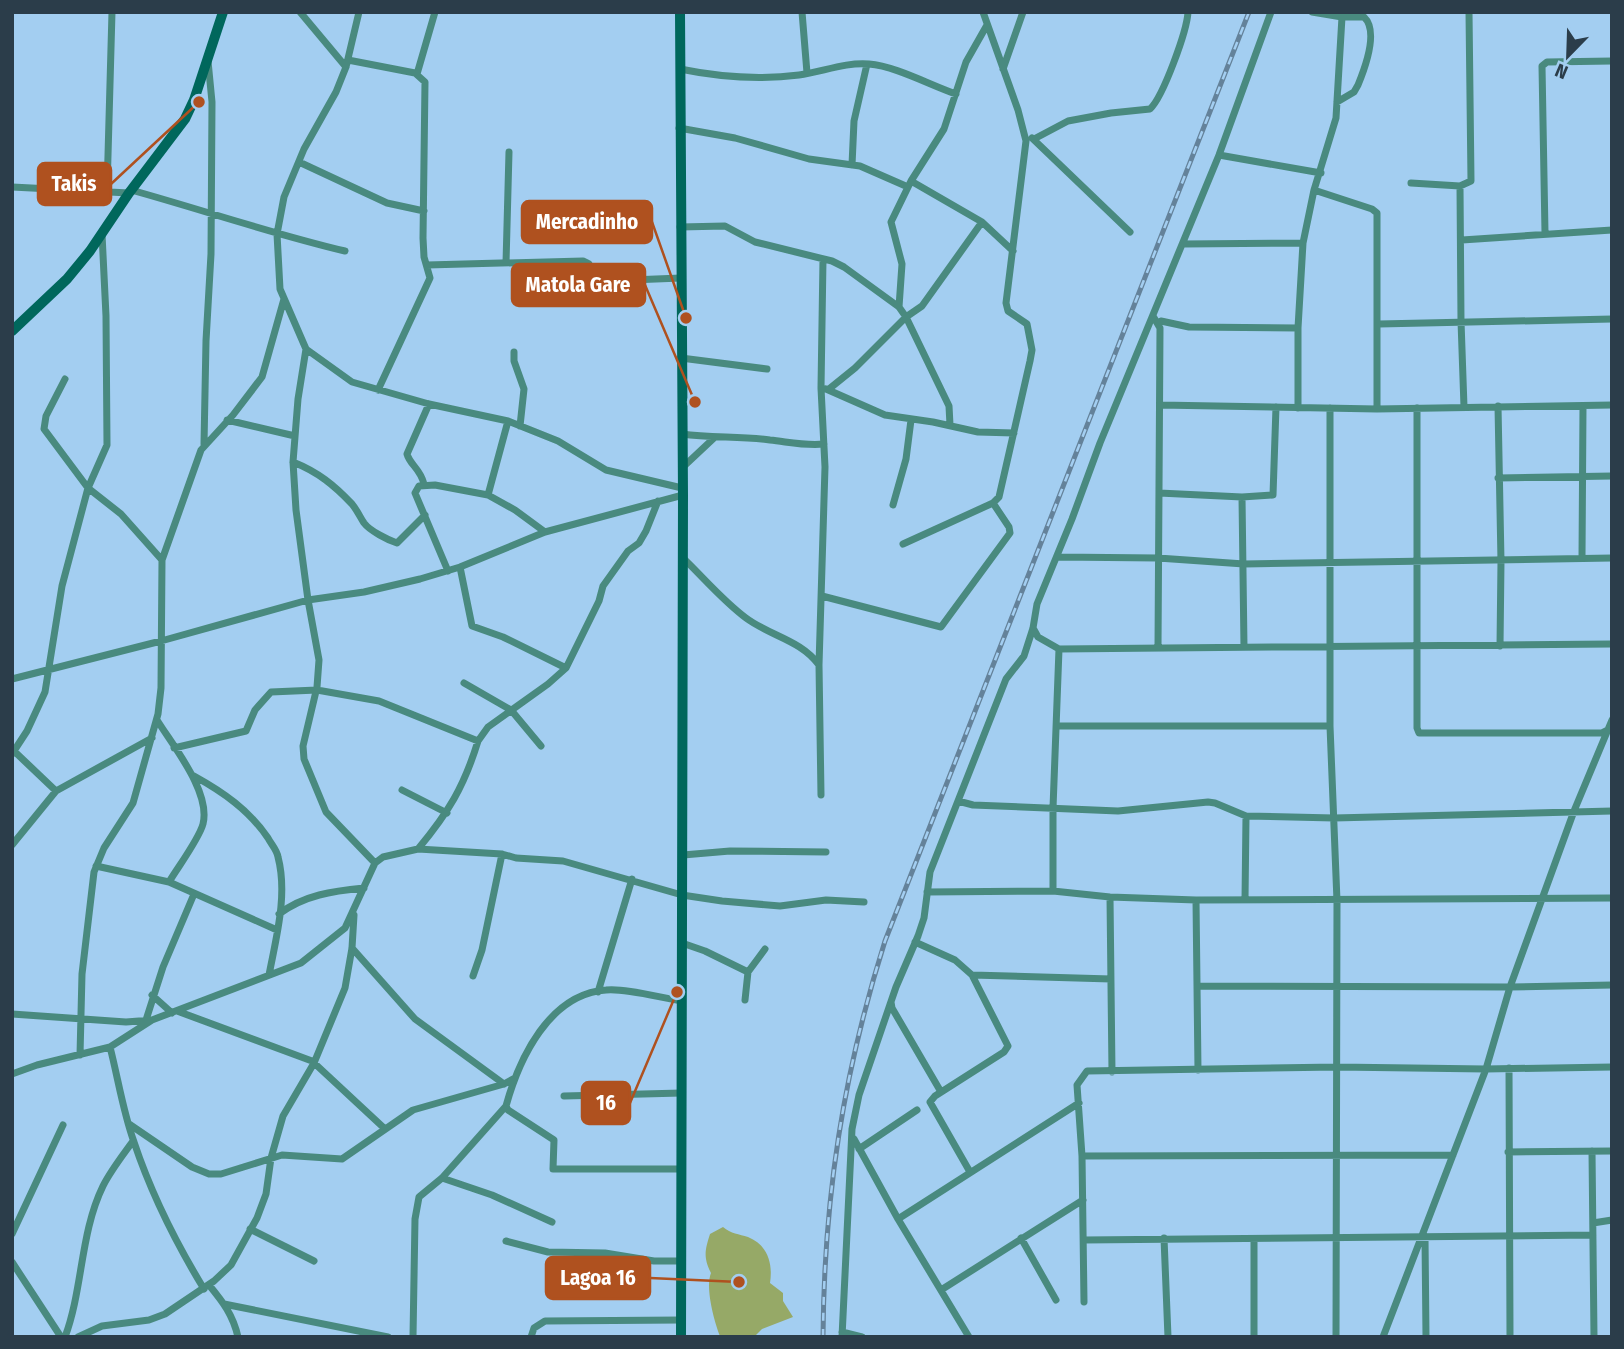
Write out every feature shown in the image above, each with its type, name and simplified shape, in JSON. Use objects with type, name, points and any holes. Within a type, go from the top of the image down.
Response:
[{"type":"street","points":[[107,191],[112,12]]},
{"type":"street","points":[[12,331],[68,279],[185,119],[194,100],[223,12]]},
{"type":"street","points":[[300,12],[347,64],[417,74],[425,82],[424,257],[430,278],[377,390]]},
{"type":"street","points":[[359,12],[347,64],[284,197],[276,234],[280,289],[306,349],[352,382],[429,404],[508,421],[558,441],[606,470],[683,491]]},
{"type":"street","points":[[417,74],[436,12]]},
{"type":"street","points":[[680,12],[683,491],[681,1337]]},
{"type":"street","points":[[802,12],[807,73]]},
{"type":"street","points":[[903,544],[993,503],[1003,490],[1032,350],[1027,324],[1006,308],[1026,141],[983,12]]},
{"type":"street","points":[[1003,69],[1023,12]]},
{"type":"street","points":[[1034,139],[1068,121],[1150,109],[1186,31],[1188,12]]},
{"type":"street","points":[[862,1337],[842,1334],[853,1135],[859,1095],[891,1001],[924,918],[930,872],[1006,679],[1024,656],[1037,604],[1219,155],[1271,12]]},
{"type":"street","points":[[1312,12],[1368,19],[1371,34],[1358,85],[1354,92],[1337,102]]},
{"type":"street","points":[[1411,183],[1460,186],[1469,183],[1471,178],[1469,12]]},
{"type":"street","points":[[1297,408],[1303,243],[1314,190],[1336,118],[1342,17]]},
{"type":"street","points":[[899,307],[902,264],[891,222],[910,184],[940,137],[967,62],[987,25]]},
{"type":"street","points":[[204,445],[211,254],[212,103],[208,60]]},
{"type":"street","points":[[1545,233],[1542,66],[1547,62],[1612,61]]},
{"type":"street","points":[[680,69],[730,78],[807,73],[867,64],[956,94]]},
{"type":"street","points":[[852,165],[854,121],[867,64]]},
{"type":"street","points":[[679,128],[735,138],[809,159],[852,165],[910,184],[982,222],[1013,251]]},
{"type":"street","points":[[1023,129],[1130,232]]},
{"type":"street","points":[[506,263],[509,152]]},
{"type":"street","points":[[1219,155],[1321,173]]},
{"type":"street","points":[[299,162],[387,203],[424,211]]},
{"type":"street","points":[[1460,186],[1464,407]]},
{"type":"street","points":[[12,187],[130,191],[210,212],[276,234],[345,251]]},
{"type":"street","points":[[1314,190],[1377,213],[1377,410]]},
{"type":"street","points":[[825,388],[855,368],[906,317],[922,306],[982,222]]},
{"type":"street","points":[[680,227],[725,226],[755,242],[823,259],[844,267],[899,307],[949,406],[950,425]]},
{"type":"street","points":[[1462,240],[1612,230]]},
{"type":"street","points":[[56,791],[13,752],[27,731],[45,692],[62,586],[88,488],[107,445],[102,233]]},
{"type":"street","points":[[1183,244],[1303,243]]},
{"type":"street","points":[[821,795],[819,665],[825,388],[823,259]]},
{"type":"street","points":[[427,265],[583,261],[589,264],[594,275],[606,281],[681,278]]},
{"type":"street","points":[[1158,647],[1163,294]]},
{"type":"street","points":[[80,1055],[82,974],[96,866],[104,848],[133,803],[157,720],[161,688],[162,560],[194,466],[204,445],[262,377],[284,299]]},
{"type":"street","points":[[1153,316],[1161,324],[1189,327],[1298,328]]},
{"type":"street","points":[[1379,324],[1612,319]]},
{"type":"street","points":[[306,349],[298,399],[293,462],[296,510],[319,660],[317,690],[303,746],[304,759],[326,812],[375,863]]},
{"type":"street","points":[[514,352],[514,361],[524,388],[520,426]]},
{"type":"street","points":[[681,358],[767,369]]},
{"type":"street","points":[[65,379],[46,416],[44,429],[88,488],[121,514],[162,560]]},
{"type":"street","points":[[825,388],[885,415],[978,432],[1014,433]]},
{"type":"street","points":[[424,484],[421,473],[407,454],[429,404]]},
{"type":"street","points":[[1160,405],[1377,410],[1612,405]]},
{"type":"street","points":[[1498,406],[1500,646]]},
{"type":"street","points":[[1582,558],[1583,406]]},
{"type":"street","points":[[1159,493],[1242,497],[1269,496],[1275,493],[1276,407]]},
{"type":"street","points":[[1330,408],[1330,726],[1337,901],[1336,1337]]},
{"type":"street","points":[[1417,408],[1417,728],[1422,734],[1602,733],[1610,729]]},
{"type":"street","points":[[228,420],[295,436]]},
{"type":"street","points":[[893,505],[906,459],[911,420]]},
{"type":"street","points":[[488,495],[508,421]]},
{"type":"street","points":[[682,433],[714,438],[768,439],[805,446],[824,444]]},
{"type":"street","points":[[682,468],[714,438]]},
{"type":"street","points":[[293,462],[317,472],[331,483],[354,507],[365,525],[391,541],[397,543],[425,515]]},
{"type":"street","points":[[1498,478],[1612,476]]},
{"type":"street","points":[[447,571],[415,493],[419,486],[424,484],[488,495],[545,532]]},
{"type":"street","points":[[12,678],[162,641],[308,600],[364,592],[447,571],[545,532],[658,501],[683,491]]},
{"type":"street","points":[[1242,497],[1244,648]]},
{"type":"street","points":[[418,849],[447,813],[466,778],[478,741],[488,727],[566,668],[599,601],[603,586],[628,551],[639,543],[658,501]]},
{"type":"street","points":[[822,596],[941,627],[1010,533],[993,503]]},
{"type":"street","points":[[682,557],[743,616],[755,625],[805,649],[819,665]]},
{"type":"street","points":[[1057,557],[1158,558],[1244,564],[1612,558]]},
{"type":"street","points":[[460,567],[472,626],[503,637],[566,668]]},
{"type":"street","points":[[1033,628],[1038,637],[1059,649],[1612,644]]},
{"type":"street","points":[[1053,891],[1052,808],[1059,649]]},
{"type":"street","points":[[464,683],[511,710],[541,746]]},
{"type":"street","points":[[174,748],[246,731],[255,710],[271,692],[317,690],[379,701],[478,741]]},
{"type":"street","points":[[157,720],[194,776],[203,816],[202,828],[169,882]]},
{"type":"street","points":[[1383,1337],[1424,1237],[1486,1069],[1510,987],[1574,811],[1612,720]]},
{"type":"street","points":[[1057,726],[1330,726]]},
{"type":"street","points":[[12,845],[56,791],[152,738]]},
{"type":"street","points":[[194,776],[220,790],[247,813],[258,824],[278,855],[282,888],[269,975]]},
{"type":"street","points":[[401,790],[447,813]]},
{"type":"street","points":[[958,801],[973,805],[1118,811],[1208,802],[1246,816],[1334,818],[1612,811]]},
{"type":"street","points":[[1245,900],[1246,816]]},
{"type":"street","points":[[12,1014],[126,1022],[149,1020],[269,975],[312,956],[345,928],[375,863],[383,857],[418,849],[563,861],[682,895],[735,903],[780,906],[826,900],[864,902]]},
{"type":"street","points":[[683,855],[730,851],[826,852]]},
{"type":"street","points":[[473,976],[482,950],[502,854]]},
{"type":"street","points":[[96,866],[169,882],[277,930]]},
{"type":"street","points":[[598,992],[632,879]]},
{"type":"street","points":[[279,914],[293,904],[317,895],[364,887]]},
{"type":"street","points":[[927,892],[1053,891],[1110,897],[1196,900],[1612,898]]},
{"type":"street","points":[[12,1074],[110,1047],[149,1020],[152,995],[194,894]]},
{"type":"street","points":[[1110,897],[1112,1072]]},
{"type":"street","points":[[1196,900],[1198,1070]]},
{"type":"street","points":[[78,1337],[102,1326],[149,1321],[165,1314],[207,1287],[231,1265],[266,1194],[271,1158],[283,1116],[314,1063],[345,988],[352,948],[354,910]]},
{"type":"street","points":[[915,942],[955,960],[972,975],[1008,1046],[1004,1052],[941,1092],[930,1102],[970,1172]]},
{"type":"street","points":[[682,943],[748,972]]},
{"type":"street","points":[[352,948],[415,1019],[504,1084]]},
{"type":"street","points":[[745,1000],[748,972],[765,949]]},
{"type":"street","points":[[972,975],[1111,979]]},
{"type":"street","points":[[1197,986],[1612,985]]},
{"type":"street","points":[[413,1337],[416,1206],[419,1198],[442,1178],[506,1106],[514,1078],[534,1038],[554,1015],[583,996],[598,992],[607,990],[682,1001]]},
{"type":"street","points":[[152,995],[174,1012],[314,1063],[384,1128]]},
{"type":"street","points":[[891,1001],[892,1008],[941,1092]]},
{"type":"street","points":[[110,1047],[133,1141],[172,1230],[207,1287],[224,1304],[234,1321],[238,1337]]},
{"type":"street","points":[[1084,1302],[1082,1156],[1077,1085],[1087,1071],[1612,1067]]},
{"type":"street","points":[[1509,1068],[1510,1337]]},
{"type":"street","points":[[129,1125],[192,1167],[209,1174],[234,1171],[271,1158],[291,1155],[339,1160],[413,1110],[504,1084],[514,1078]]},
{"type":"street","points":[[564,1097],[682,1093]]},
{"type":"street","points":[[898,1219],[1079,1103]]},
{"type":"street","points":[[506,1106],[508,1110],[554,1140],[553,1169],[681,1169]]},
{"type":"street","points":[[859,1149],[917,1110]]},
{"type":"street","points":[[12,1234],[63,1125]]},
{"type":"street","points":[[853,1135],[898,1219],[969,1337]]},
{"type":"street","points":[[63,1337],[73,1314],[78,1275],[102,1189],[133,1141]]},
{"type":"street","points":[[1592,1151],[1594,1337]]},
{"type":"street","points":[[1508,1152],[1612,1151]]},
{"type":"street","points":[[1082,1156],[1453,1155]]},
{"type":"street","points":[[442,1178],[492,1195],[552,1222]]},
{"type":"street","points":[[941,1290],[1083,1200]]},
{"type":"street","points":[[1593,1223],[1612,1220]]},
{"type":"street","points":[[250,1229],[314,1261]]},
{"type":"street","points":[[1084,1240],[1593,1235]]},
{"type":"street","points":[[1424,1237],[1426,1337]]},
{"type":"street","points":[[1021,1238],[1056,1300]]},
{"type":"street","points":[[1164,1238],[1168,1337]]},
{"type":"street","points":[[1254,1239],[1254,1337]]},
{"type":"street","points":[[506,1241],[548,1252],[606,1253],[654,1261],[681,1261]]},
{"type":"street","points":[[12,1262],[63,1337]]},
{"type":"street","points":[[224,1304],[388,1337]]},
{"type":"street","points":[[531,1337],[534,1328],[545,1321],[681,1320]]},
{"type":"shaded area","points":[[723,1227],[755,1240],[765,1250],[770,1262],[770,1283],[783,1293],[783,1301],[793,1317],[762,1329],[754,1337],[720,1336],[715,1322],[710,1295],[711,1273],[706,1254],[710,1234]]},
{"type":"railway","points":[[823,1337],[827,1235],[839,1136],[858,1039],[885,941],[1249,12]]},
{"type":"place","name":"Takis","points":[[199,102]]},
{"type":"place","name":"Mercadinho","points":[[686,318]]},
{"type":"place","name":"Matola Gare","points":[[695,402]]},
{"type":"place","name":"16","points":[[677,992]]},
{"type":"place","name":"Lagoa 16","points":[[739,1282]]}]
